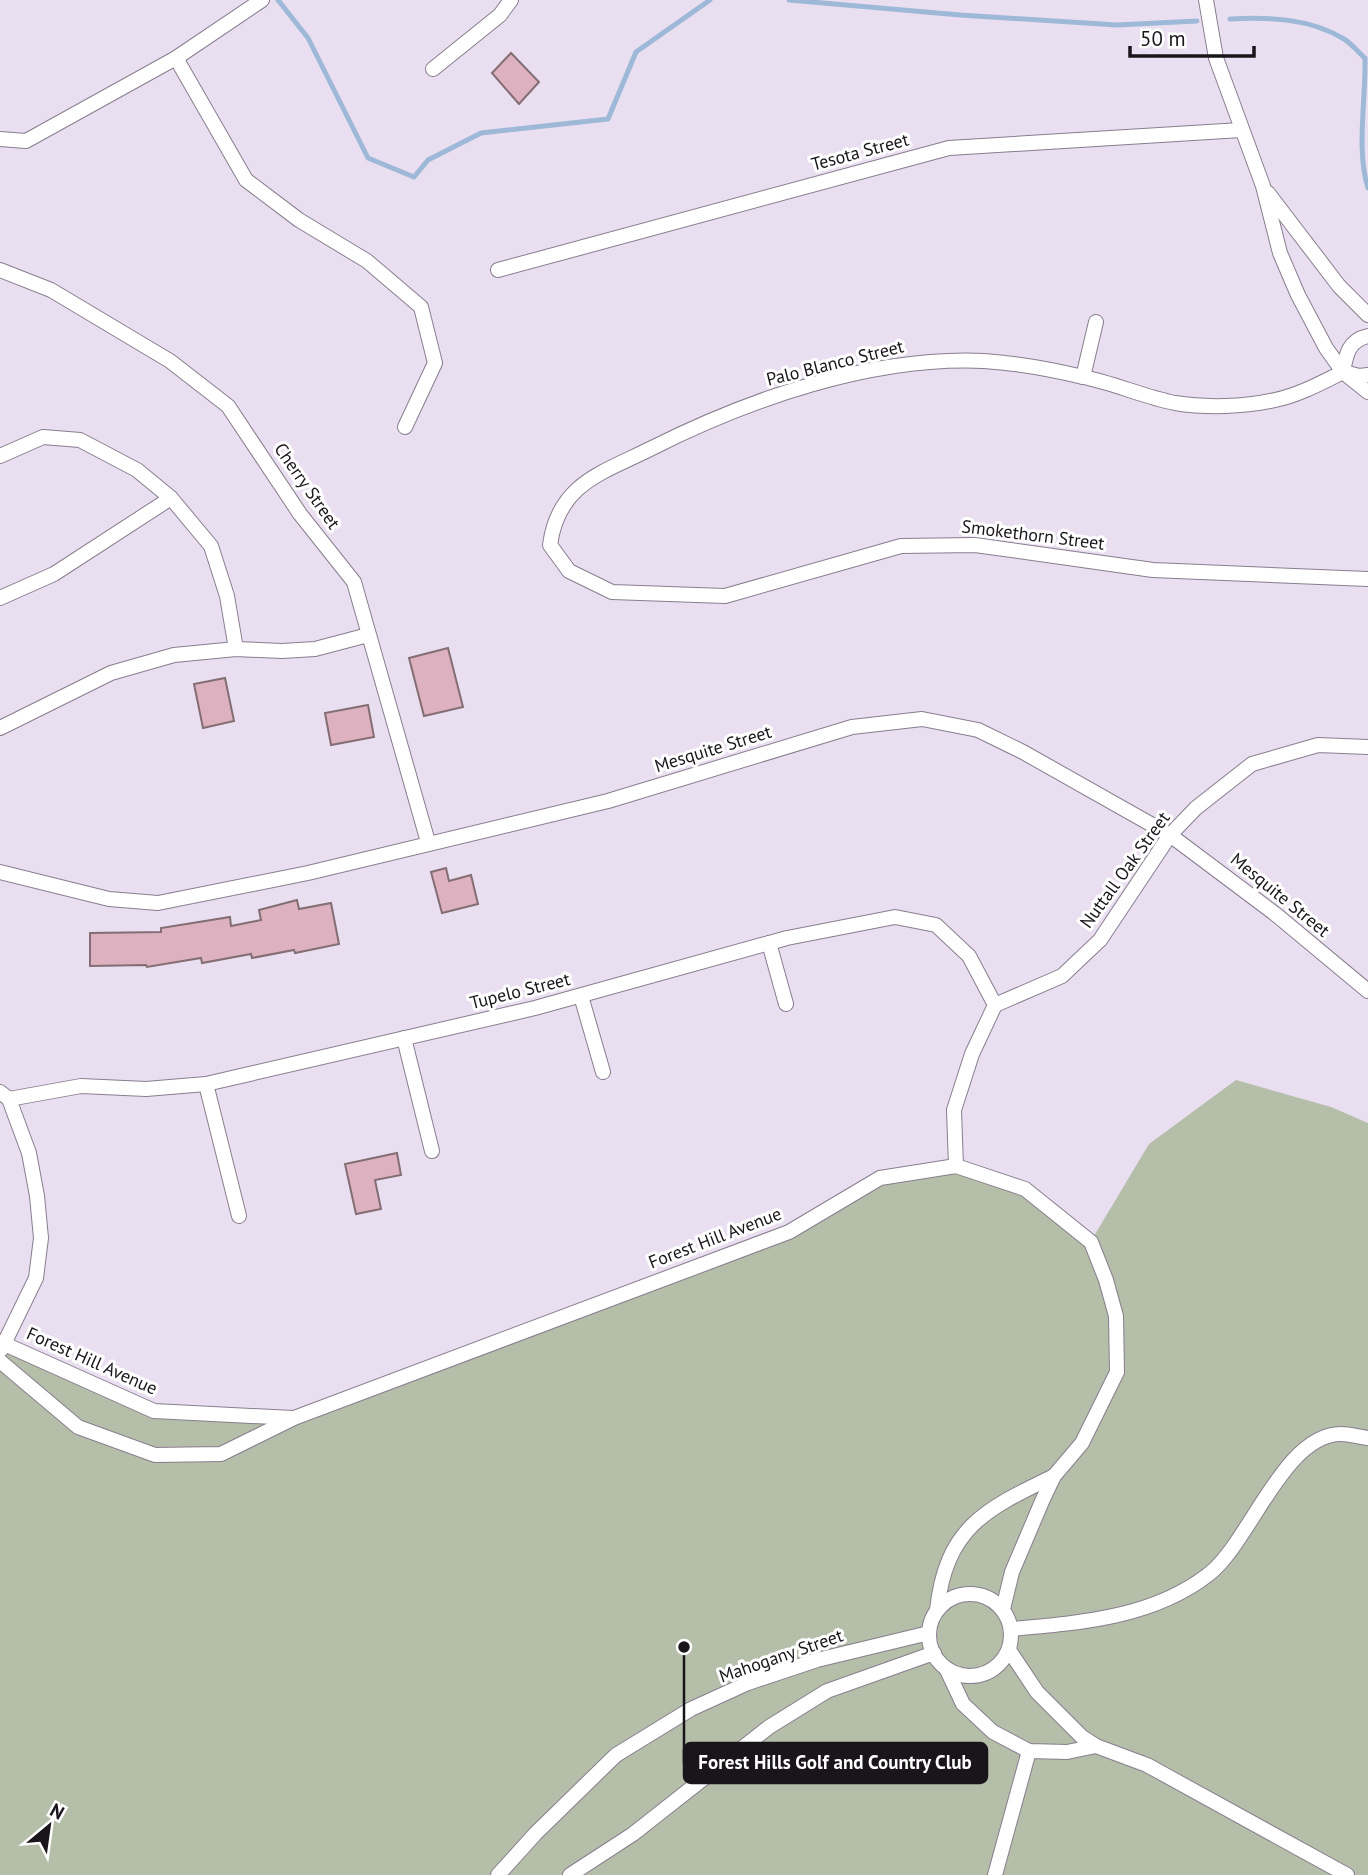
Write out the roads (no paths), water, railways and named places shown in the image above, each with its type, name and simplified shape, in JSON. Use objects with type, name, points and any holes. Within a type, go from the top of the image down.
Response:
[{"type":"street","points":[[0,139],[26,141],[176,58],[262,0]]},
{"type":"street","points":[[433,68],[500,15],[511,0]]},
{"type":"street","points":[[1206,0],[1216,58],[1264,186],[1280,253],[1298,295],[1326,348],[1343,372],[1368,392]]},
{"type":"street","points":[[176,58],[246,180],[299,219],[367,261],[421,307],[435,363],[405,427]]},
{"type":"street","name":"Tesota Street","points":[[498,270],[949,148],[1241,130]]},
{"type":"street","points":[[1264,186],[1339,286],[1368,315]]},
{"type":"street","name":"Cherry Street","points":[[0,270],[51,290],[158,354],[228,406],[300,514],[354,582],[428,842]]},
{"type":"street","points":[[1083,377],[1097,322]]},
{"type":"street","points":[[1343,372],[1348,349],[1353,342],[1368,336]]},
{"type":"street","name":"Palo Blanco Street","points":[[550,545],[552,526],[561,507],[578,486],[685,431],[758,402],[856,374],[908,363],[988,361],[1083,377],[1175,403],[1226,405],[1275,400],[1307,390],[1343,372]]},
{"type":"street","points":[[1343,372],[1368,375]]},
{"type":"street","points":[[0,456],[43,436],[80,440],[137,470],[171,498],[211,546],[227,596],[236,649]]},
{"type":"street","points":[[0,598],[54,574],[171,498]]},
{"type":"street","name":"Smokethorn Street","points":[[550,545],[569,571],[612,592],[725,596],[901,546],[975,545],[1153,570],[1368,579]]},
{"type":"street","points":[[0,728],[111,673],[174,655],[236,649],[315,649],[369,635]]},
{"type":"street","name":"Mesquite Street","points":[[0,872],[108,899],[158,903],[308,873],[428,842],[608,801],[852,727],[922,719],[978,730],[1023,752],[1170,835],[1274,912],[1368,991]]},
{"type":"street","name":"Nuttall Oak Street","points":[[995,1006],[1062,975],[1100,940],[1170,835],[1196,808],[1252,764],[1318,745],[1368,747]]},
{"type":"street","name":"Tupelo Street","points":[[5,1096],[81,1086],[146,1089],[206,1083],[581,996],[769,943],[895,917],[936,925],[969,956],[995,1006]]},
{"type":"street","points":[[769,943],[786,1004]]},
{"type":"street","points":[[581,996],[603,1072]]},
{"type":"street","points":[[956,1166],[954,1110],[972,1054],[995,1006]]},
{"type":"street","points":[[404,1038],[432,1151]]},
{"type":"street","points":[[206,1083],[239,1216]]},
{"type":"street","points":[[2,1345],[36,1278],[41,1238],[29,1153],[5,1096]]},
{"type":"street","name":"Forest Hill Avenue","points":[[0,1361],[78,1427],[155,1455],[221,1454],[294,1418],[789,1232],[880,1178],[956,1166],[1025,1189],[1091,1242],[1107,1280],[1116,1316],[1117,1372],[1082,1443],[1055,1476],[1012,1573],[1003,1609]]},
{"type":"street","name":"Forest Hill Avenue","points":[[2,1345],[154,1411],[294,1418]]},
{"type":"street","points":[[1011,1629],[1063,1625],[1120,1616],[1178,1594],[1211,1573],[1245,1533],[1282,1471],[1314,1443],[1339,1434],[1368,1438]]},
{"type":"street","name":"Forest Hill Avenue","points":[[937,1610],[944,1567],[973,1522],[1006,1499],[1055,1476]]},
{"type":"street","points":[[946,1668],[966,1676],[976,1675],[996,1667],[1009,1650],[1011,1629],[1003,1609],[985,1597],[964,1594],[945,1602],[932,1619],[929,1633],[934,1653],[946,1668],[963,1704],[993,1732],[1029,1751],[1067,1752],[1096,1746]]},
{"type":"street","name":"Mahogany Street","points":[[498,1875],[536,1833],[616,1755],[691,1710],[748,1683],[817,1660],[929,1633]]},
{"type":"street","points":[[1009,1650],[1037,1692],[1082,1737],[1096,1746],[1147,1765],[1347,1875]]},
{"type":"street","points":[[570,1875],[633,1834],[769,1727],[827,1690],[934,1653]]},
{"type":"street","points":[[995,1875],[1029,1751]]},
{"type":"waterway","points":[[278,0],[308,38],[368,158],[414,177],[428,160],[481,133],[608,119],[636,52],[710,0]]},
{"type":"waterway","points":[[789,0],[1117,25],[1197,21]]},
{"type":"waterway","points":[[1230,19],[1288,20],[1317,27],[1344,39],[1365,58],[1362,141],[1368,188]]},
{"type":"place","name":"Forest Hills Golf and Country Club","points":[[684,1647]]}]
